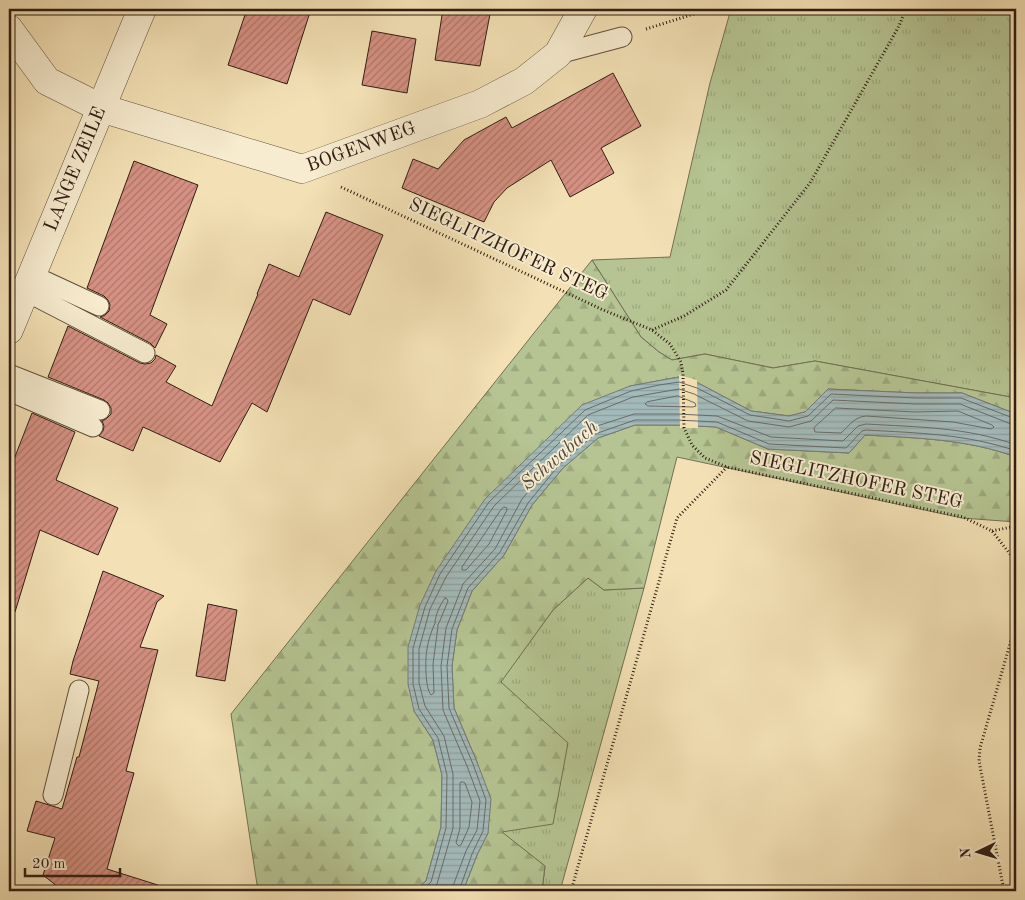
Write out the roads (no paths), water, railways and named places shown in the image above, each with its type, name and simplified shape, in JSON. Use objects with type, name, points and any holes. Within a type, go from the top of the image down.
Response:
[{"type":"street","name":"LANGE ZEILE","points":[[9,330],[142,9]]},
{"type":"street","name":"BOGENWEG","points":[[9,29],[47,81],[101,108],[302,169],[480,104],[524,81],[558,54],[583,9]]},
{"type":"lane","points":[[558,54],[622,37]]},
{"type":"lane","points":[[29,283],[98,306]]},
{"type":"lane","points":[[29,283],[145,353]]},
{"type":"lane","points":[[9,374],[97,419],[9,391]]},
{"type":"lane","points":[[53,795],[80,690]]},
{"type":"water","name":"Schwabach","points":[[679,377],[698,383],[751,411],[789,416],[805,412],[828,389],[962,393],[1016,414],[1016,457],[979,446],[960,443],[865,435],[849,453],[768,449],[716,427],[677,425],[635,425],[598,438],[563,468],[532,505],[504,555],[472,591],[457,630],[452,666],[454,708],[491,799],[488,833],[463,891],[414,891],[426,881],[441,827],[442,775],[433,740],[414,711],[408,684],[408,647],[420,605],[436,571],[485,499],[582,405],[630,386]]}]
